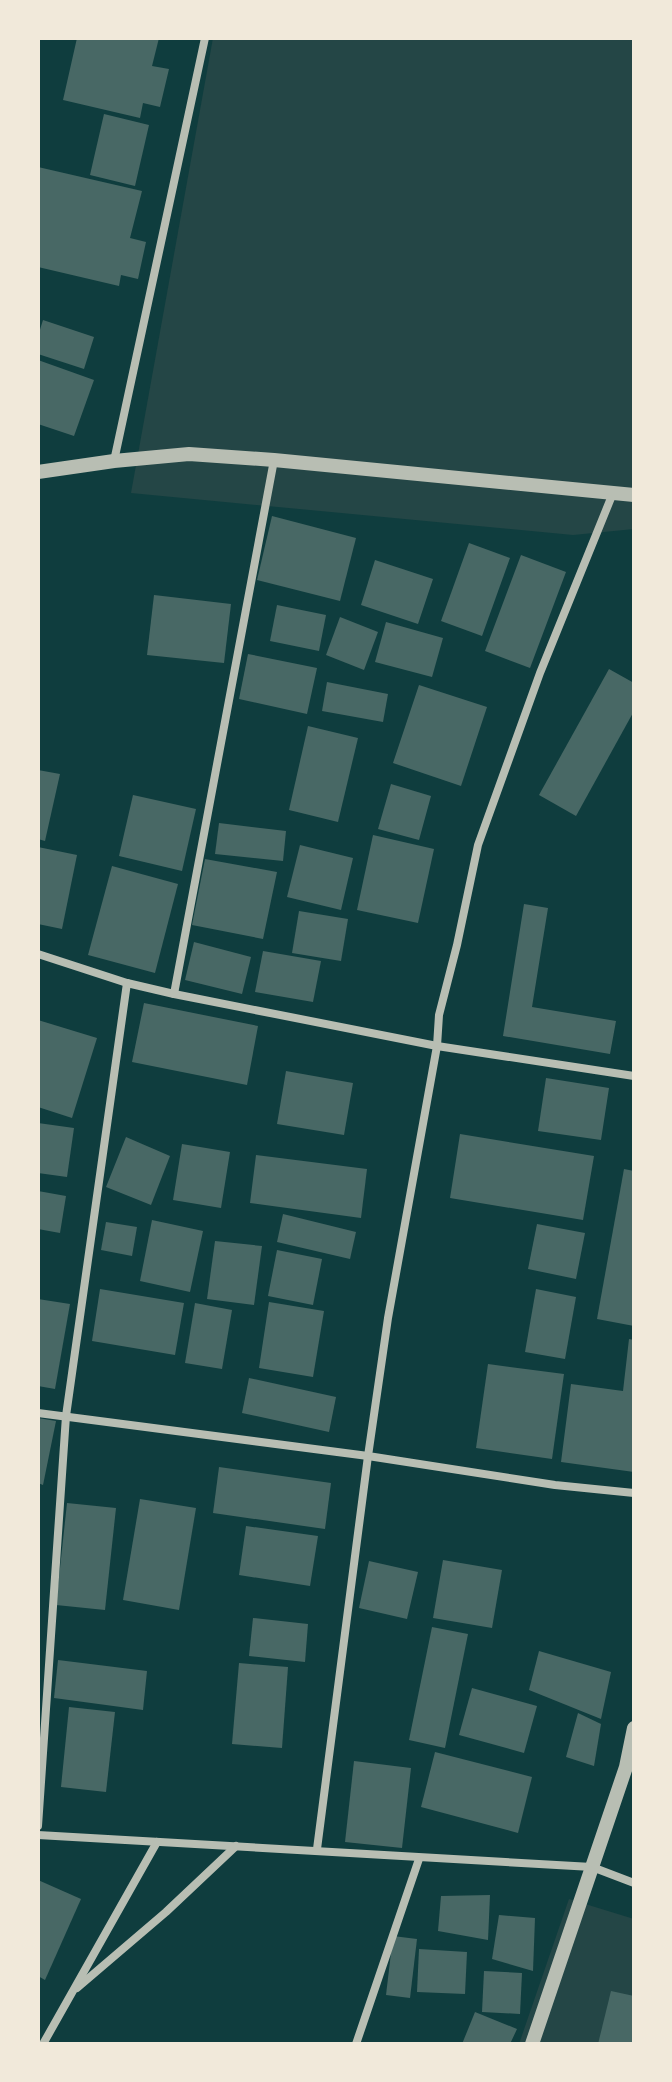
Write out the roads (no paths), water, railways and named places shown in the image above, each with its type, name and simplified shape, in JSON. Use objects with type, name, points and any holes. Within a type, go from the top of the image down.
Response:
[{"type":"street","points":[[114,461],[205,38]]},
{"type":"street","points":[[38,472],[189,454],[634,495]]},
{"type":"street","points":[[174,994],[274,460]]},
{"type":"street","points":[[317,1849],[388,1318],[437,1046],[439,1015],[478,845],[540,673],[613,493]]},
{"type":"street","points":[[38,954],[127,983],[174,994],[437,1046],[634,1076]]},
{"type":"street","points":[[38,1826],[66,1416],[127,983]]},
{"type":"street","points":[[38,1413],[368,1456],[555,1485],[634,1493]]},
{"type":"street","points":[[532,2044],[626,1767],[634,1728]]},
{"type":"street","points":[[38,1835],[592,1867],[634,1883]]},
{"type":"street","points":[[43,2044],[157,1842]]},
{"type":"street","points":[[71,1993],[166,1912],[236,1846]]},
{"type":"street","points":[[356,2044],[419,1859]]}]
